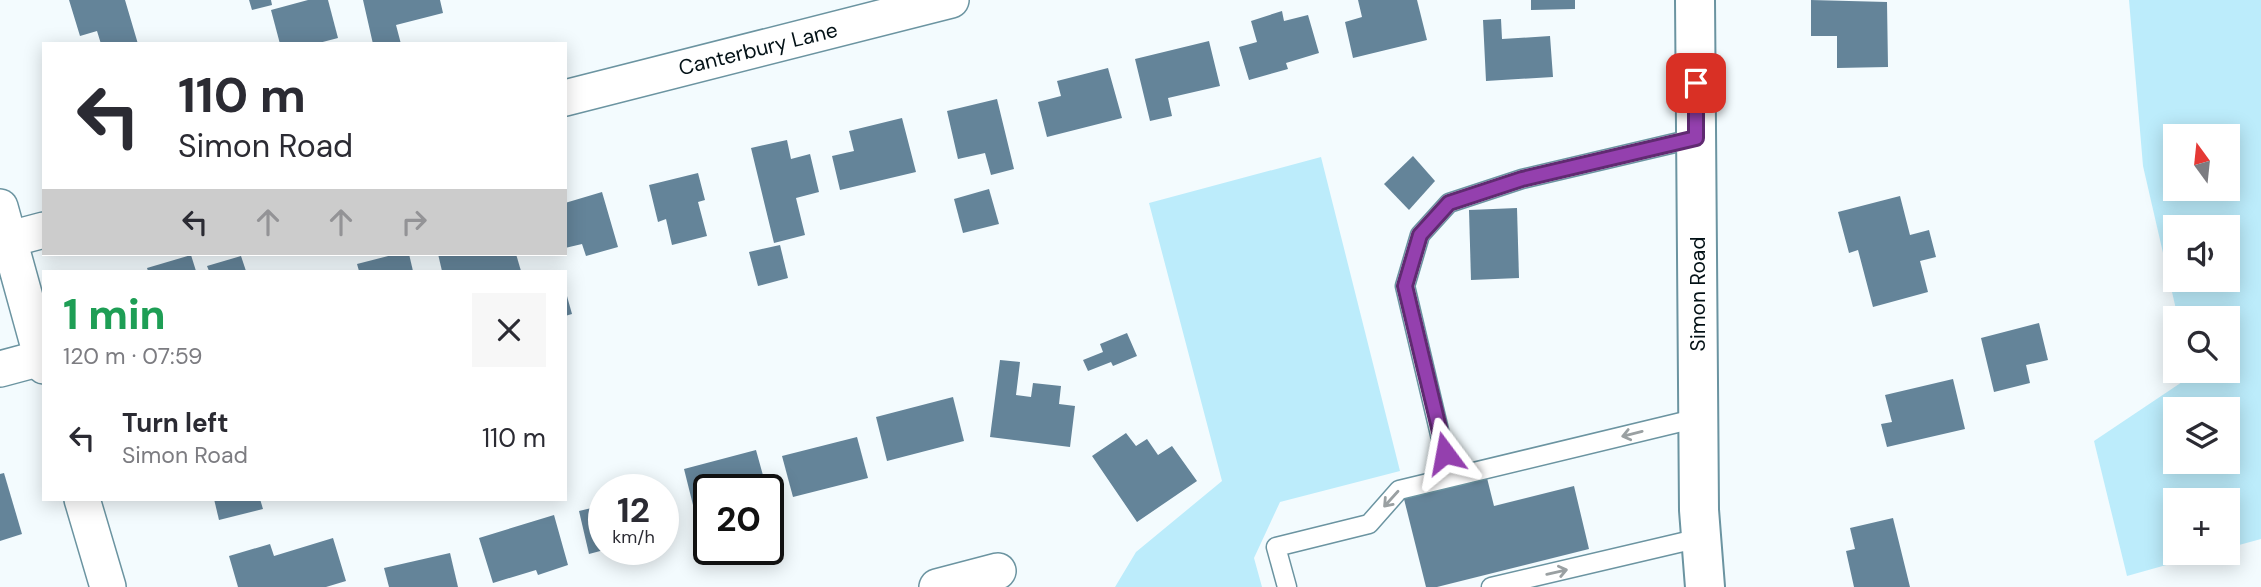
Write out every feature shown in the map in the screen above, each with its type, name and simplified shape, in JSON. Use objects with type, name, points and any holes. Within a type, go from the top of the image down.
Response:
[{"type":"street","name":"Canterbury Lane","points":[[567,97],[951,0]]},
{"type":"street","name":"Simon Road","points":[[1695,0],[1700,538],[1705,587]]},
{"type":"street","points":[[42,230],[5,223],[42,358]]},
{"type":"street","points":[[0,369],[42,362]]},
{"type":"street","points":[[83,501],[108,587]]},
{"type":"street","points":[[937,587],[998,571]]},
{"type":"lane","points":[[1451,477],[1405,286],[1420,235],[1449,203],[1522,179],[1696,138]]},
{"type":"lane","points":[[1287,587],[1276,547],[1369,524],[1399,490],[1698,418]]},
{"type":"lane","points":[[1491,587],[1700,538]]},
{"type":"shaded area","points":[[2129,0],[2261,0],[2261,539],[2240,545],[2240,488],[2163,488],[2163,565],[2166,565],[2127,576],[2094,441],[2181,383],[2240,383],[2240,306],[2175,306],[2172,292],[2240,292],[2240,215],[2163,215],[2163,253],[2143,166]]},
{"type":"shaded area","points":[[1321,157],[1400,471],[1280,502],[1254,558],[1262,587],[1115,587],[1136,552],[1222,481],[1149,203]]},
{"type":"building","points":[[69,0],[125,0],[137,42],[100,42],[97,31],[80,36]]},
{"type":"building","points":[[249,0],[271,0],[272,5],[252,10]]},
{"type":"building","points":[[308,0],[328,0],[338,38],[323,42],[279,42],[271,10]]},
{"type":"building","points":[[363,0],[440,0],[443,13],[396,25],[400,42],[373,42]]},
{"type":"building","points":[[1358,0],[1417,0],[1427,40],[1353,58],[1345,22],[1362,17]]},
{"type":"building","points":[[1531,0],[1575,0],[1575,9],[1531,10]]},
{"type":"building","points":[[1811,0],[1887,2],[1888,67],[1837,68],[1837,36],[1811,36]]},
{"type":"building","points":[[1282,11],[1284,21],[1308,15],[1319,53],[1286,63],[1288,69],[1249,80],[1239,47],[1257,42],[1251,21]]},
{"type":"building","points":[[1501,19],[1502,39],[1550,36],[1553,77],[1486,81],[1483,20]]},
{"type":"building","points":[[1209,41],[1220,86],[1168,98],[1172,116],[1150,121],[1135,59]]},
{"type":"building","points":[[1108,68],[1122,118],[1047,137],[1038,102],[1061,96],[1057,81]]},
{"type":"building","points":[[997,99],[1014,169],[991,175],[985,153],[958,159],[947,111]]},
{"type":"building","points":[[902,118],[916,172],[840,190],[832,156],[854,151],[849,131]]},
{"type":"building","points":[[787,140],[791,159],[810,154],[819,192],[796,198],[805,235],[774,243],[751,148]]},
{"type":"building","points":[[1413,156],[1435,181],[1409,210],[1384,184]]},
{"type":"building","points":[[698,173],[705,200],[698,202],[707,236],[672,245],[666,219],[658,222],[649,185]]},
{"type":"building","points":[[989,189],[999,224],[963,233],[954,199]]},
{"type":"building","points":[[602,192],[618,247],[586,256],[582,244],[567,248],[567,202]]},
{"type":"building","points":[[1900,196],[1910,235],[1929,230],[1936,257],[1920,261],[1928,292],[1873,307],[1858,250],[1849,253],[1838,212]]},
{"type":"building","points":[[1517,208],[1519,278],[1471,280],[1469,210]]},
{"type":"building","points":[[780,245],[788,278],[758,286],[749,252]]},
{"type":"building","points":[[191,256],[196,270],[148,270],[147,268]]},
{"type":"building","points":[[241,256],[246,270],[209,270],[207,266]]},
{"type":"building","points":[[388,256],[409,256],[413,270],[359,270],[357,264]]},
{"type":"building","points":[[438,256],[517,256],[521,270],[442,270]]},
{"type":"building","points":[[567,296],[572,314],[567,315]]},
{"type":"building","points":[[2039,323],[2048,360],[2026,365],[2030,383],[1994,392],[1981,338]]},
{"type":"building","points":[[1127,333],[1137,356],[1113,366],[1111,362],[1088,371],[1083,360],[1103,352],[1100,344]]},
{"type":"building","points":[[1000,360],[1020,362],[1016,395],[1031,397],[1033,383],[1061,386],[1059,404],[1075,406],[1070,447],[990,437]]},
{"type":"building","points":[[1953,379],[1965,429],[1887,447],[1881,424],[1892,422],[1885,395]]},
{"type":"building","points":[[953,397],[964,441],[887,461],[876,417]]},
{"type":"building","points":[[1126,433],[1136,446],[1147,439],[1158,455],[1172,446],[1197,481],[1137,522],[1092,456]]},
{"type":"building","points":[[857,437],[868,478],[793,497],[782,456]]},
{"type":"building","points":[[756,450],[763,474],[693,474],[693,505],[684,469]]},
{"type":"building","points":[[4,473],[22,534],[0,541],[0,474]]},
{"type":"building","points":[[1487,478],[1494,506],[1574,486],[1589,549],[1437,587],[1426,587],[1404,499]]},
{"type":"building","points":[[214,501],[261,501],[263,509],[219,520]]},
{"type":"building","points":[[588,509],[588,550],[579,511]]},
{"type":"building","points":[[554,515],[568,565],[538,575],[536,570],[493,583],[479,538]]},
{"type":"building","points":[[1893,518],[1910,587],[1854,587],[1846,551],[1855,549],[1850,528]]},
{"type":"building","points":[[333,538],[346,581],[326,587],[238,587],[229,556],[270,544],[274,556]]},
{"type":"building","points":[[450,553],[458,587],[389,587],[384,568]]},
{"type":"route","points":[[1445,453],[1405,286],[1420,235],[1449,203],[1522,179],[1696,138],[1696,83]]}]
